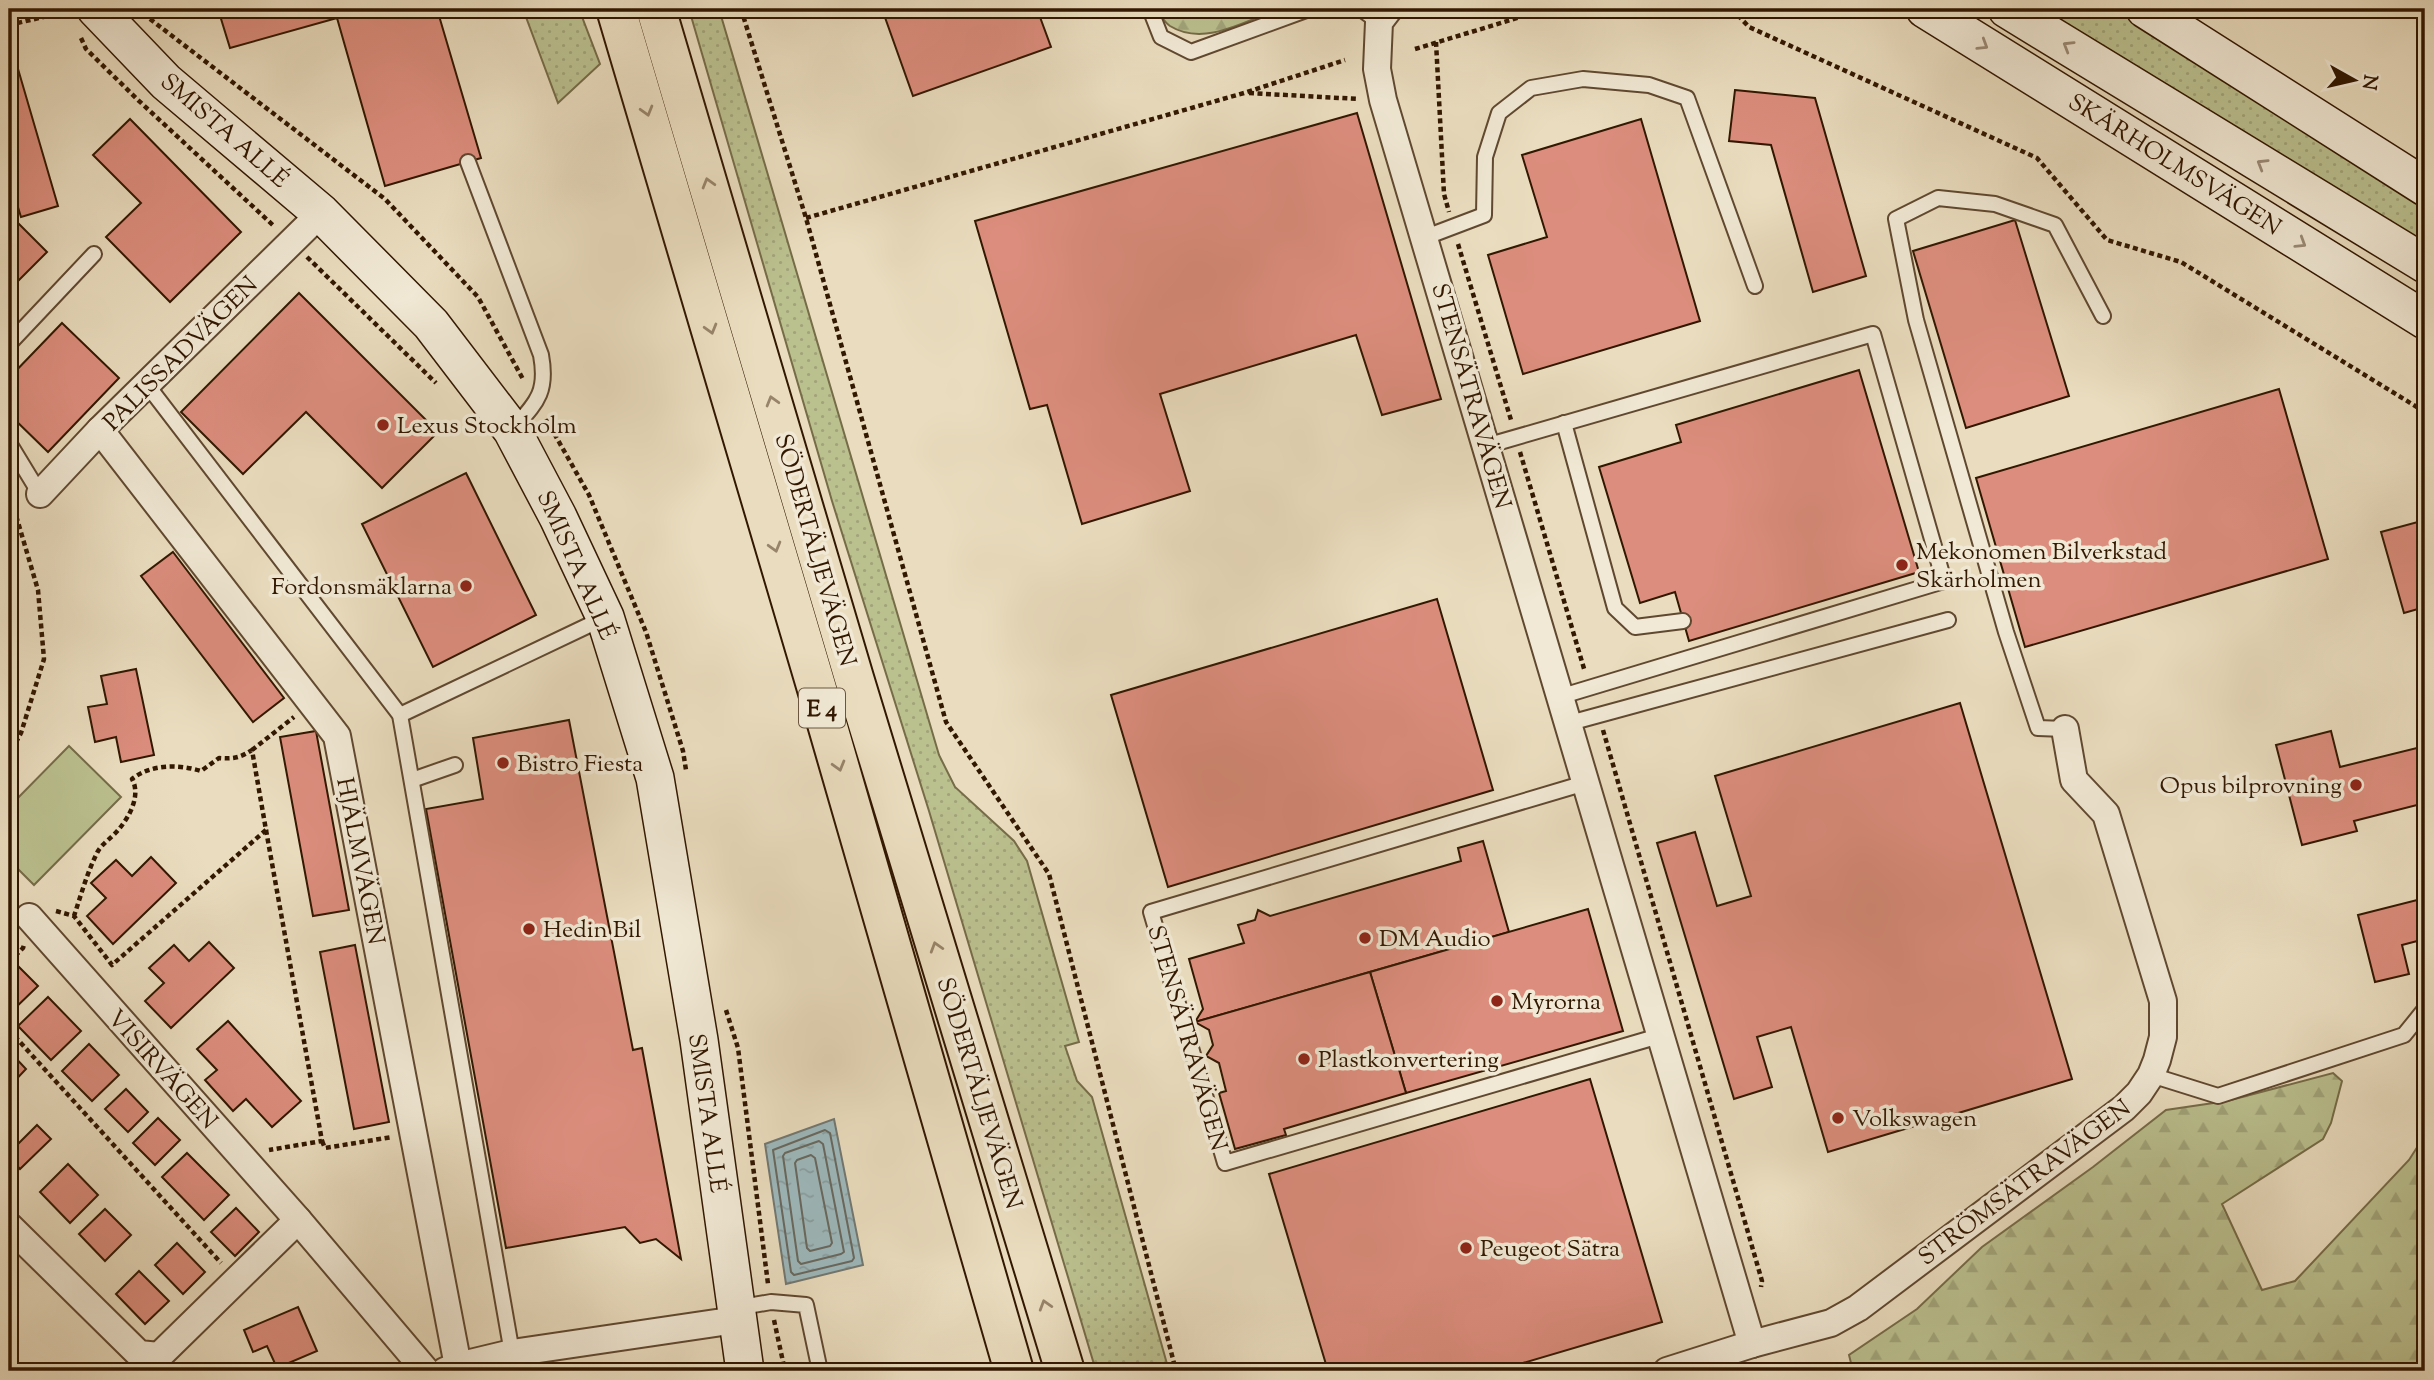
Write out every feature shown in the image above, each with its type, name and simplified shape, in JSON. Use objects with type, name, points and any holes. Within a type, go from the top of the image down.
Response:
[{"type":"highway","name":"SÖDERTÄLJEVÄGEN","points":[[617,9],[1014,1371]]},
{"type":"highway","name":"SÖDERTÄLJEVÄGEN","points":[[656,9],[850,664],[1065,1371]]},
{"type":"street","name":"SKÄRHOLMSVÄGEN","points":[[1925,9],[2425,320]]},
{"type":"street","name":"SKÄRHOLMSVÄGEN","points":[[2007,9],[2425,264]]},
{"type":"street","points":[[2149,10],[2425,186]]},
{"type":"street","name":"STENSÄTRAVÄGEN","points":[[1376,13],[1377,69],[1383,100],[1426,237],[1566,724],[1752,1345]]},
{"type":"street","name":"SMISTA ALLÉ","points":[[88,23],[166,82],[321,213],[431,324],[512,430],[558,517],[605,617],[655,778],[699,1040],[745,1371]]},
{"type":"street","name":"PALISSADVÄGEN","points":[[40,494],[100,430],[148,386],[321,213]]},
{"type":"street","name":"HJÄLMVÄGEN","points":[[100,430],[337,736],[451,1369]]},
{"type":"street","name":"STRÖMSÄTRAVÄGEN","points":[[1667,1371],[1831,1323],[1858,1308],[2124,1108],[2139,1093],[2151,1075],[2163,1037],[2163,1002],[2106,814],[2074,780],[2065,729]]},
{"type":"street","name":"VISIRVÄGEN","points":[[29,916],[298,1220],[426,1371]]},
{"type":"street","points":[[9,1226],[139,1354],[159,1356],[298,1220]]},
{"type":"street","points":[[451,1369],[512,1353],[736,1314]]},
{"type":"lane","points":[[1150,9],[1160,37],[1191,52],[1309,9]]},
{"type":"lane","points":[[1426,237],[1484,215],[1485,157],[1499,113],[1531,88],[1583,79],[1649,85],[1687,98],[1755,286]]},
{"type":"lane","points":[[468,162],[541,355],[545,374],[536,402],[512,430]]},
{"type":"lane","points":[[2065,729],[2038,728],[2006,632],[1916,320],[1896,219],[1938,198],[1995,204],[2055,225],[2103,316]]},
{"type":"lane","points":[[9,344],[94,254]]},
{"type":"lane","points":[[1486,446],[1873,334],[1944,581],[1559,697]]},
{"type":"lane","points":[[148,386],[400,715],[512,1353]]},
{"type":"lane","points":[[1564,423],[1615,608],[1635,627],[1683,621]]},
{"type":"lane","points":[[9,443],[40,494]]},
{"type":"lane","points":[[400,715],[605,617]]},
{"type":"lane","points":[[1566,724],[1948,620]]},
{"type":"lane","points":[[412,780],[456,765]]},
{"type":"lane","name":"STENSÄTRAVÄGEN","points":[[1585,783],[1151,912],[1224,1163],[1660,1036]]},
{"type":"lane","points":[[2151,1075],[2218,1096],[2404,1034],[2425,1009]]},
{"type":"lane","points":[[736,1314],[771,1302],[806,1305],[820,1371]]},
{"type":"path","points":[[9,25],[67,13],[71,9]]},
{"type":"path","points":[[741,9],[806,218],[946,722],[1049,874],[1176,1371]]},
{"type":"path","points":[[1415,48],[1547,9]]},
{"type":"path","points":[[1732,9],[1749,27],[2037,158],[2107,240],[2181,262],[2425,412]]},
{"type":"path","points":[[88,23],[86,49],[440,387]]},
{"type":"path","points":[[806,218],[1244,93],[1345,60]]},
{"type":"path","points":[[1244,93],[1383,100]]},
{"type":"path","points":[[9,501],[15,512],[38,590],[44,659],[21,733],[9,755]]},
{"type":"path","points":[[74,916],[98,850],[119,829],[129,814],[136,795],[136,786],[132,779],[141,772],[168,766],[185,766],[201,771],[219,758],[241,757],[252,750],[322,1141],[257,1152]]},
{"type":"path","points":[[105,971],[266,830]]},
{"type":"path","points":[[29,916],[48,909],[74,916],[112,965]]},
{"type":"path","points":[[9,1030],[236,1279]]},
{"type":"green space","points":[[523,9],[579,9],[600,64],[558,103]]},
{"type":"green space","points":[[689,9],[719,9],[939,755],[955,787],[1014,841],[1027,861],[1079,1042],[1065,1046],[1077,1081],[1092,1097],[1169,1371],[1096,1371],[929,811],[832,501]]},
{"type":"green space","points":[[1155,9],[1278,9],[1224,30],[1197,34],[1170,26]]},
{"type":"green space","points":[[2043,9],[2122,9],[2147,28],[2425,205],[2425,243]]},
{"type":"green space","points":[[69,746],[121,797],[34,885],[9,860],[9,807]]},
{"type":"green space","points":[[2333,1073],[2342,1081],[2331,1123],[2323,1139],[2222,1204],[2262,1290],[2295,1281],[2409,1160],[2425,1135],[2425,1371],[1853,1371],[1849,1355],[1917,1309],[1982,1247],[2093,1167],[2166,1110],[2227,1101]]},
{"type":"water","points":[[834,1119],[863,1265],[786,1284],[765,1144]]},
{"type":"building","points":[[218,9],[437,9],[481,158],[385,186],[337,18],[230,48]]},
{"type":"building","points":[[882,9],[1037,9],[1051,47],[913,96]]},
{"type":"building","points":[[9,38],[58,206],[21,217],[9,178]]},
{"type":"building","points":[[1735,90],[1815,98],[1866,276],[1813,292],[1771,145],[1729,141]]},
{"type":"building","points":[[1357,113],[1441,399],[1382,415],[1356,335],[1160,394],[1190,491],[1082,524],[1047,405],[1030,409],[975,221]]},
{"type":"building","points":[[130,119],[241,232],[170,302],[106,237],[141,203],[93,155]]},
{"type":"building","points":[[1641,119],[1700,321],[1523,374],[1488,255],[1547,237],[1522,155]]},
{"type":"building","points":[[2015,220],[2069,396],[1966,428],[1913,251]]},
{"type":"building","points":[[17,222],[47,252],[9,290],[9,230]]},
{"type":"building","points":[[299,293],[438,432],[382,488],[306,412],[243,474],[181,412]]},
{"type":"building","points":[[62,323],[119,378],[48,452],[9,414],[9,378]]},
{"type":"building","points":[[1859,370],[1919,572],[1689,641],[1675,592],[1640,603],[1599,467],[1681,442],[1676,425]]},
{"type":"building","points":[[2279,389],[2328,559],[2025,647],[1976,478]]},
{"type":"building","points":[[466,473],[536,615],[433,667],[362,524]]},
{"type":"building","points":[[2425,520],[2425,607],[2404,613],[2381,532]]},
{"type":"building","points":[[173,552],[284,698],[253,722],[141,576]]},
{"type":"building","points":[[1437,599],[1493,790],[1168,887],[1111,695]]},
{"type":"building","points":[[136,669],[154,755],[121,762],[116,737],[95,742],[88,707],[107,704],[101,676]]},
{"type":"building","points":[[1960,703],[2072,1079],[1828,1152],[1791,1027],[1757,1037],[1772,1087],[1734,1099],[1657,843],[1695,832],[1717,906],[1751,896],[1715,776]]},
{"type":"building","name":"Hedin Bil","points":[[569,720],[633,1050],[642,1048],[681,1259],[656,1239],[640,1243],[625,1227],[506,1248],[426,809],[483,799],[473,738]]},
{"type":"building","points":[[316,731],[349,910],[313,916],[280,737]]},
{"type":"building","name":"Opus bilprovning","points":[[2331,731],[2340,767],[2425,746],[2425,803],[2354,821],[2357,831],[2302,845],[2276,745]]},
{"type":"building","name":"DM Audio","points":[[1483,841],[1509,932],[1195,1022],[1203,1009],[1189,959],[1244,943],[1238,925],[1255,920],[1258,910],[1270,916],[1461,861],[1458,848]]},
{"type":"building","points":[[151,857],[176,883],[113,944],[87,916],[106,898],[91,883],[116,860],[132,876]]},
{"type":"building","points":[[2425,898],[2425,939],[2402,945],[2409,974],[2375,982],[2358,915]]},
{"type":"building","name":"Myrorna","points":[[1588,909],[1623,1031],[1406,1093],[1370,972]]},
{"type":"building","points":[[209,942],[234,968],[171,1028],[145,1001],[164,983],[149,968],[174,945],[189,961]]},
{"type":"building","points":[[355,945],[389,1122],[354,1129],[320,952]]},
{"type":"building","points":[[16,964],[38,986],[11,1012],[9,971]]},
{"type":"building","name":"Plastkonvertering","points":[[1370,972],[1406,1093],[1284,1129],[1286,1135],[1235,1149],[1219,1093],[1226,1091],[1219,1063],[1206,1056],[1213,1045],[1209,1030],[1195,1022]]},
{"type":"building","points":[[48,997],[81,1031],[51,1060],[18,1026]]},
{"type":"building","points":[[228,1021],[301,1101],[272,1127],[246,1099],[233,1111],[205,1080],[217,1070],[197,1049]]},
{"type":"building","points":[[89,1044],[119,1075],[92,1101],[62,1071]]},
{"type":"building","points":[[9,1051],[26,1069],[9,1087]]},
{"type":"building","name":"Peugeot Sätra","points":[[1590,1079],[1662,1322],[1496,1371],[1328,1371],[1269,1174]]},
{"type":"building","points":[[126,1089],[148,1112],[128,1132],[105,1109]]},
{"type":"building","points":[[158,1118],[180,1140],[155,1165],[133,1143]]},
{"type":"building","points":[[37,1125],[51,1139],[20,1169],[9,1157],[9,1153]]},
{"type":"building","points":[[187,1153],[229,1195],[204,1220],[162,1177]]},
{"type":"building","points":[[68,1164],[98,1195],[70,1223],[40,1192]]},
{"type":"building","points":[[236,1208],[259,1232],[235,1256],[211,1232]]},
{"type":"building","points":[[105,1209],[131,1235],[105,1261],[79,1234]]},
{"type":"building","points":[[177,1243],[205,1272],[183,1294],[155,1265]]},
{"type":"building","points":[[139,1271],[169,1301],[145,1324],[116,1294]]},
{"type":"building","points":[[298,1307],[317,1351],[277,1368],[267,1346],[253,1352],[244,1330]]},
{"type":"place","name":"Lexus Stockholm","points":[[383,425]]},
{"type":"place","name":"Mekonomen Bilverkstad Skärholmen","points":[[1902,565]]},
{"type":"place","name":"Fordonsmäklarna","points":[[466,586]]},
{"type":"place","name":"Bistro Fiesta","points":[[503,763]]},
{"type":"place","name":"Opus bilprovning","points":[[2356,785]]},
{"type":"place","name":"Hedin Bil","points":[[529,929]]},
{"type":"place","name":"DM Audio","points":[[1365,938]]},
{"type":"place","name":"Myrorna","points":[[1497,1001]]},
{"type":"place","name":"Plastkonvertering","points":[[1304,1059]]},
{"type":"place","name":"Volkswagen","points":[[1838,1118]]},
{"type":"place","name":"Peugeot Sätra","points":[[1466,1248]]}]
